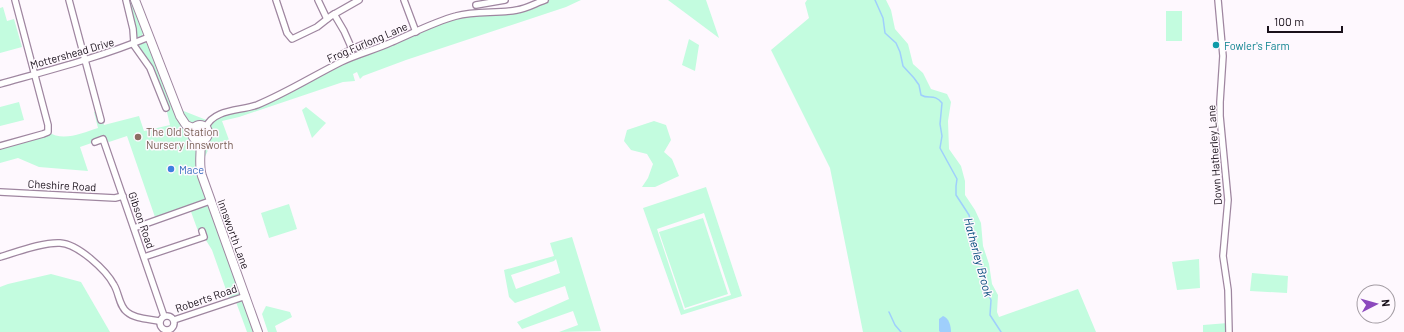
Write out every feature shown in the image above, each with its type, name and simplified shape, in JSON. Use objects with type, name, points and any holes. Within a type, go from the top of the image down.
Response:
[{"type":"street","points":[[0,146],[48,132],[48,125],[36,74],[15,0]]},
{"type":"street","points":[[69,0],[101,120]]},
{"type":"street","points":[[126,0],[133,29],[134,43],[150,68],[166,108]]},
{"type":"street","points":[[135,0],[180,116],[186,125],[193,128]]},
{"type":"street","points":[[276,0],[287,33],[292,38],[317,27],[334,14],[358,0]]},
{"type":"street","points":[[318,0],[327,19]]},
{"type":"street","points":[[404,0],[416,32]]},
{"type":"street","name":"Frog Furlong Lane","points":[[206,127],[209,121],[220,114],[253,106],[268,100],[341,63],[458,15],[518,10],[545,0]]},
{"type":"street","name":"Down Hatherley Lane","points":[[1218,0],[1223,56],[1220,116],[1228,200],[1223,256],[1228,290],[1229,332]]},
{"type":"street","points":[[476,5],[507,1]]},
{"type":"street","points":[[334,14],[352,49]]},
{"type":"street","name":"Mottershead Drive","points":[[0,84],[122,49],[149,37]]},
{"type":"street","points":[[336,57],[364,44]]},
{"type":"street","points":[[99,111],[105,109]]},
{"type":"street","points":[[200,124],[206,127],[208,137],[200,142],[193,138],[193,128],[200,124]]},
{"type":"street","name":"Gibson Road","points":[[95,142],[103,136],[122,196],[164,316]]},
{"type":"street","name":"Innsworth Lane","points":[[200,142],[200,167],[210,201],[258,332]]},
{"type":"street","name":"Cheshire Road","points":[[0,192],[116,198],[122,196]]},
{"type":"street","points":[[134,228],[210,201]]},
{"type":"street","points":[[144,257],[204,237],[202,231]]},
{"type":"street","points":[[0,257],[53,243],[62,243],[73,247],[86,254],[110,278],[115,286],[125,311],[132,316],[159,321]]},
{"type":"street","name":"Roberts Road","points":[[174,323],[246,296]]},
{"type":"street","points":[[159,321],[164,316],[170,316],[177,332]]},
{"type":"street","points":[[159,321],[159,326],[164,330],[169,330],[174,323]]},
{"type":"green space","points":[[126,0],[133,0],[144,31],[141,38],[136,37]]},
{"type":"green space","points":[[545,0],[581,0],[566,7],[406,60],[363,76],[360,79],[357,72],[353,74],[355,81],[343,82],[239,117],[222,121],[229,140],[209,148],[204,159],[200,159],[246,296],[230,301],[212,250],[202,231],[198,231],[190,209],[156,220],[127,136],[109,142],[103,139],[80,147],[88,171],[39,167],[18,158],[0,163],[0,146],[48,132],[60,136],[73,136],[98,128],[94,112],[99,111],[104,125],[139,116],[144,131],[170,125],[166,108],[169,107],[166,104],[166,100],[153,67],[149,61],[147,62],[137,45],[143,42],[150,45],[176,108],[209,121],[220,114],[253,106],[341,63],[458,15],[518,10]],"holes":[[[200,124],[208,131],[207,138],[202,141],[194,139],[191,132],[195,126]]]},
{"type":"green space","points":[[668,0],[706,0],[719,38]]},
{"type":"green space","points":[[807,0],[886,0],[891,10],[895,29],[908,44],[913,64],[923,73],[931,89],[947,94],[951,102],[948,121],[949,149],[961,166],[965,181],[965,195],[975,210],[981,223],[983,246],[989,264],[992,284],[998,295],[997,312],[999,317],[1078,289],[1096,332],[863,332],[830,168],[771,50],[809,18],[805,3]]},
{"type":"green space","points":[[3,7],[7,21],[14,19],[22,47],[0,53],[0,8]]},
{"type":"green space","points":[[1166,11],[1182,11],[1182,41],[1166,41]]},
{"type":"green space","points":[[689,39],[699,45],[695,71],[682,65]]},
{"type":"green space","points":[[19,102],[24,120],[0,126],[0,107]]},
{"type":"green space","points":[[306,107],[326,123],[312,138],[302,110]]},
{"type":"green space","points":[[654,121],[666,125],[671,140],[664,152],[672,159],[679,176],[655,187],[642,187],[648,178],[653,164],[647,154],[631,150],[624,141],[627,130]]},
{"type":"green space","points":[[706,187],[742,296],[681,315],[643,208]],"holes":[[[704,213],[731,295],[684,310],[657,229]]]},
{"type":"green space","points":[[289,204],[297,229],[269,238],[261,213]]},
{"type":"green space","points":[[703,218],[728,294],[685,308],[659,232]]},
{"type":"green space","points":[[572,237],[601,331],[559,332],[578,325],[573,311],[522,329],[517,322],[569,299],[565,286],[515,303],[509,297],[504,270],[554,256],[550,243]],"holes":[[[556,259],[560,273],[516,289],[511,275],[554,261]]]},
{"type":"green space","points":[[1199,259],[1200,288],[1177,290],[1172,262]]},
{"type":"green space","points":[[1252,273],[1288,276],[1287,293],[1250,291]]},
{"type":"green space","points":[[51,274],[81,282],[110,332],[0,332],[0,287]]},
{"type":"green space","points":[[243,300],[253,332],[247,332],[236,302]]},
{"type":"green space","points":[[266,306],[290,312],[292,317],[275,326],[277,332],[268,332],[262,314]]},
{"type":"green space","points":[[1228,323],[1229,332],[1203,332],[1203,325]]},
{"type":"water","points":[[943,316],[947,318],[949,322],[951,332],[939,331],[939,319]]},
{"type":"waterway","name":"Hatherley Brook","points":[[875,0],[883,18],[885,33],[896,43],[900,52],[903,66],[919,85],[921,95],[934,97],[942,103],[940,124],[942,136],[940,148],[957,179],[956,195],[969,215],[982,266],[984,284],[991,300],[990,315],[1001,332]]},
{"type":"waterway","points":[[889,312],[895,325],[901,332]]},
{"type":"place","name":"Fowler's Farm","points":[[1216,45]]},
{"type":"place","name":"The Old Station Nursery Innsworth","points":[[138,137]]},
{"type":"place","name":"Mace","points":[[171,169]]}]
